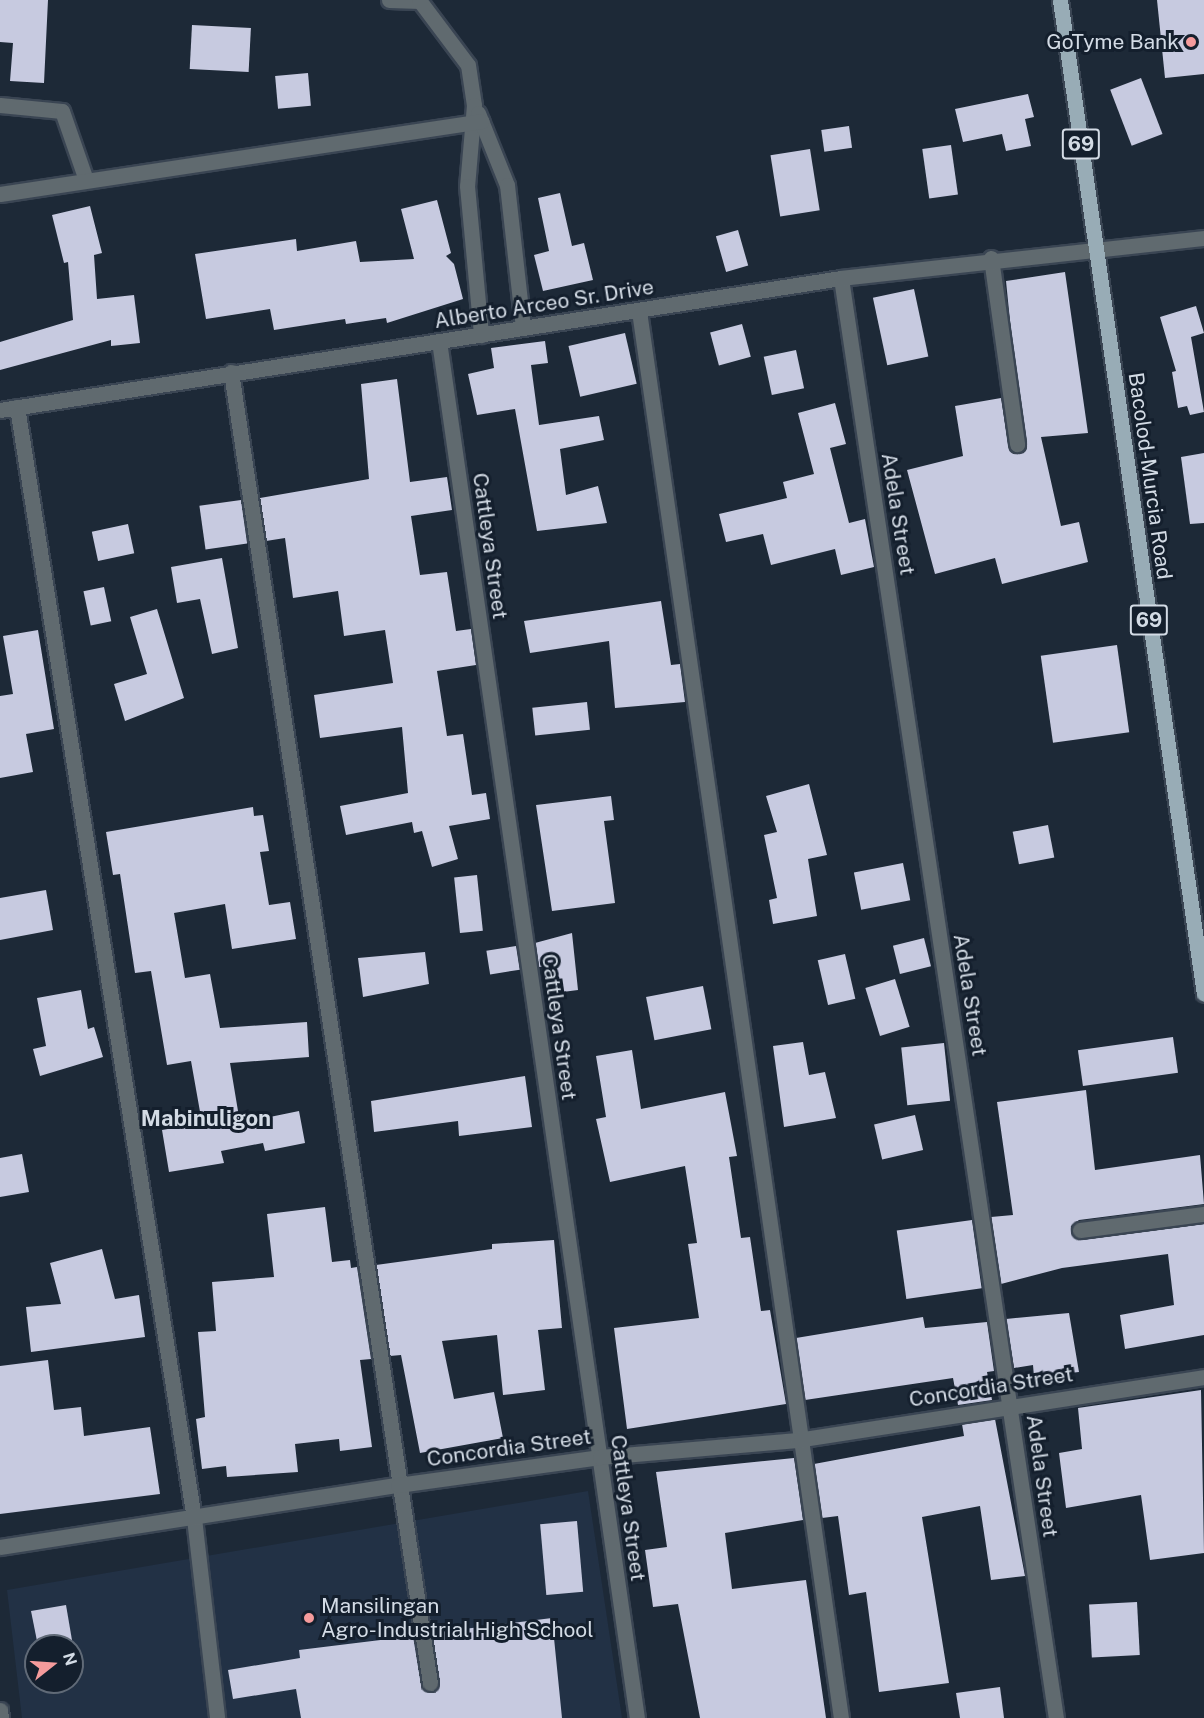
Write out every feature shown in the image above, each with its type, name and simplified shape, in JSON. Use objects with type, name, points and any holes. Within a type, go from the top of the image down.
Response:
[{"type":"main road","name":"Bacolod-Murcia Road","points":[[1060,0],[1198,920],[1204,994]]},
{"type":"street","points":[[389,0],[419,1],[468,65],[477,122],[507,185],[523,328]]},
{"type":"street","points":[[0,105],[62,111],[86,180]]},
{"type":"street","points":[[0,194],[477,122]]},
{"type":"street","points":[[477,122],[467,186],[481,335]]},
{"type":"street","name":"Alberto Arceo Sr. Drive","points":[[0,410],[841,278],[1096,246],[1204,238]]},
{"type":"street","points":[[991,258],[1017,444]]},
{"type":"street","name":"Adela Street","points":[[841,278],[1011,1404],[1056,1718]]},
{"type":"street","points":[[639,311],[797,1440],[841,1718]]},
{"type":"street","name":"Cattleya Street","points":[[440,341],[638,1718]]},
{"type":"street","points":[[231,372],[398,1485],[430,1683]]},
{"type":"street","points":[[17,407],[194,1518],[217,1718]]},
{"type":"street","points":[[1080,1230],[1204,1214]]},
{"type":"street","name":"Concordia Street","points":[[0,1547],[398,1485],[600,1457],[797,1440],[1011,1404],[1204,1377]]},
{"type":"street","points":[[0,1710],[1,1718]]},
{"type":"shaded area","name":"Mansilingan Agro-Industrial High School","points":[[588,1491],[622,1718],[22,1718],[7,1590]]},
{"type":"building","points":[[0,0],[48,0],[44,83],[10,81],[13,43],[0,42]]},
{"type":"building","points":[[1157,0],[1204,0],[1204,74],[1165,78]]},
{"type":"building","points":[[192,25],[251,28],[249,72],[190,69]]},
{"type":"building","points":[[308,73],[311,106],[278,109],[275,76]]},
{"type":"building","points":[[1141,78],[1163,134],[1132,146],[1110,90]]},
{"type":"building","points":[[1028,94],[1034,117],[1025,119],[1031,146],[1006,151],[1002,134],[963,142],[955,109]]},
{"type":"building","points":[[849,126],[852,148],[824,152],[821,130]]},
{"type":"building","points":[[951,145],[958,195],[929,199],[922,149]]},
{"type":"building","points":[[810,149],[820,210],[780,216],[770,155]]},
{"type":"building","points":[[560,193],[572,246],[584,243],[593,280],[543,291],[534,255],[549,251],[538,198]]},
{"type":"building","points":[[437,200],[451,253],[446,256],[454,264],[463,299],[387,323],[386,318],[346,324],[345,319],[274,330],[270,309],[206,319],[195,254],[296,239],[297,251],[356,241],[360,262],[414,259],[401,209]]},
{"type":"building","points":[[90,206],[102,253],[94,255],[97,299],[134,295],[140,343],[111,346],[111,340],[0,370],[0,342],[73,320],[68,262],[64,263],[52,215]]},
{"type":"building","points":[[738,230],[748,266],[726,272],[716,236]]},
{"type":"building","points":[[1065,272],[1088,433],[1041,437],[1061,526],[1079,522],[1088,562],[1002,584],[995,558],[935,574],[907,470],[963,456],[955,406],[1001,398],[1009,449],[1023,451],[1006,281]]},
{"type":"building","points":[[914,289],[928,356],[887,365],[873,298]]},
{"type":"building","points":[[1196,306],[1204,333],[1191,337],[1204,412],[1190,415],[1187,406],[1178,408],[1172,372],[1176,371],[1160,317]]},
{"type":"building","points":[[742,324],[751,357],[719,365],[710,333]]},
{"type":"building","points":[[625,333],[637,384],[580,397],[568,346]]},
{"type":"building","points":[[545,341],[548,363],[531,365],[539,425],[599,416],[604,440],[560,449],[566,495],[598,486],[607,523],[537,531],[515,409],[477,415],[468,374],[494,368],[491,348]]},
{"type":"building","points":[[796,350],[804,388],[772,395],[764,357]]},
{"type":"building","points":[[397,379],[410,482],[447,477],[452,510],[411,516],[420,575],[447,572],[456,631],[471,629],[476,665],[437,671],[447,736],[463,734],[472,795],[486,793],[490,819],[449,826],[458,859],[432,867],[422,831],[414,833],[412,822],[346,835],[340,806],[408,793],[402,727],[320,738],[314,695],[393,683],[385,630],[344,636],[338,591],[293,598],[285,538],[266,541],[260,498],[369,479],[361,384]]},
{"type":"building","points":[[835,403],[846,444],[830,448],[849,523],[865,519],[874,567],[841,575],[835,549],[771,565],[763,534],[726,542],[719,514],[787,498],[783,482],[814,474],[798,413]]},
{"type":"building","points":[[1204,453],[1204,523],[1190,524],[1181,457]]},
{"type":"building","points":[[241,500],[247,544],[206,549],[199,506]]},
{"type":"building","points":[[128,524],[134,553],[98,561],[92,532]]},
{"type":"building","points":[[222,558],[238,648],[212,654],[200,599],[177,603],[171,567]]},
{"type":"building","points":[[104,587],[111,621],[91,626],[83,591]]},
{"type":"building","points":[[661,601],[671,665],[680,664],[685,702],[615,708],[609,641],[530,653],[524,621]]},
{"type":"building","points":[[157,609],[184,698],[125,721],[114,684],[147,674],[130,617]]},
{"type":"building","points":[[38,630],[54,729],[26,734],[33,772],[0,778],[0,696],[13,694],[3,636]]},
{"type":"building","points":[[1117,645],[1129,732],[1053,743],[1041,656]]},
{"type":"building","points":[[587,702],[590,730],[535,736],[532,708]]},
{"type":"building","points":[[809,784],[827,855],[808,859],[817,916],[773,924],[769,900],[777,898],[764,835],[777,832],[766,796]]},
{"type":"building","points":[[611,796],[614,820],[604,821],[615,903],[552,911],[536,805]]},
{"type":"building","points":[[253,807],[254,816],[263,815],[269,851],[260,852],[269,905],[290,902],[296,939],[232,949],[225,904],[174,913],[185,978],[210,974],[220,1028],[307,1022],[309,1057],[230,1063],[240,1123],[299,1111],[305,1143],[265,1151],[263,1143],[221,1151],[224,1163],[169,1172],[162,1130],[202,1123],[191,1061],[167,1065],[151,971],[135,973],[120,874],[113,875],[106,832]]},
{"type":"building","points":[[1048,825],[1054,857],[1019,864],[1013,832]]},
{"type":"building","points":[[903,863],[910,900],[861,910],[854,873]]},
{"type":"building","points":[[477,875],[483,931],[460,933],[454,877]]},
{"type":"building","points":[[46,890],[53,930],[0,940],[0,898]]},
{"type":"building","points":[[572,933],[578,990],[555,993],[552,966],[539,967],[535,943]]},
{"type":"building","points":[[924,938],[931,966],[900,974],[893,946]]},
{"type":"building","points":[[516,946],[520,970],[490,974],[486,951]]},
{"type":"building","points":[[425,952],[429,984],[363,997],[358,958]]},
{"type":"building","points":[[845,954],[855,999],[828,1005],[818,960]]},
{"type":"building","points":[[895,979],[910,1027],[880,1036],[865,988]]},
{"type":"building","points":[[703,986],[711,1029],[654,1040],[646,997]]},
{"type":"building","points":[[81,990],[88,1029],[94,1027],[103,1057],[40,1076],[33,1049],[46,1046],[37,998]]},
{"type":"building","points":[[1173,1037],[1178,1073],[1083,1086],[1078,1050]]},
{"type":"building","points":[[803,1042],[809,1075],[825,1072],[836,1118],[784,1127],[773,1046]]},
{"type":"building","points":[[944,1043],[950,1101],[907,1105],[901,1047]]},
{"type":"building","points":[[632,1050],[641,1109],[725,1092],[737,1156],[729,1157],[741,1238],[750,1237],[761,1311],[770,1310],[786,1404],[627,1429],[614,1328],[699,1318],[688,1244],[697,1243],[685,1166],[610,1182],[596,1119],[606,1117],[596,1056]]},
{"type":"building","points":[[525,1076],[532,1127],[459,1136],[458,1121],[374,1132],[371,1101]]},
{"type":"building","points":[[1086,1090],[1095,1170],[1200,1155],[1204,1204],[1079,1220],[1071,1226],[1072,1235],[1081,1240],[1204,1224],[1204,1335],[1125,1349],[1120,1315],[1174,1305],[1168,1254],[1062,1268],[1001,1284],[991,1217],[1013,1215],[997,1102]]},
{"type":"building","points":[[915,1115],[923,1150],[882,1160],[874,1124]]},
{"type":"building","points":[[22,1154],[29,1192],[0,1197],[0,1158]]},
{"type":"building","points":[[325,1207],[332,1262],[350,1260],[351,1268],[357,1267],[371,1359],[360,1360],[372,1447],[340,1451],[339,1439],[295,1444],[298,1472],[227,1477],[226,1466],[202,1469],[196,1419],[205,1417],[198,1332],[216,1331],[212,1282],[274,1277],[267,1214]]},
{"type":"building","points":[[972,1220],[982,1288],[906,1299],[897,1231]]},
{"type":"building","points":[[554,1240],[562,1328],[538,1330],[545,1390],[503,1395],[497,1335],[442,1341],[454,1399],[494,1392],[503,1438],[420,1453],[401,1355],[390,1356],[376,1265],[492,1249],[492,1244]]},
{"type":"building","points":[[102,1249],[115,1299],[139,1295],[145,1337],[31,1352],[26,1307],[61,1304],[50,1263]]},
{"type":"building","points":[[1069,1313],[1079,1372],[1034,1377],[1033,1365],[1014,1368],[1006,1319]]},
{"type":"building","points":[[923,1317],[925,1328],[987,1322],[994,1371],[987,1372],[992,1400],[958,1405],[953,1378],[805,1400],[796,1338]]},
{"type":"building","points":[[48,1360],[54,1410],[81,1407],[84,1436],[150,1427],[160,1494],[0,1514],[0,1366]]},
{"type":"building","points":[[1201,1390],[1204,1553],[1150,1560],[1141,1495],[1066,1508],[1059,1453],[1082,1449],[1078,1408]]},
{"type":"building","points":[[995,1419],[1025,1576],[991,1580],[980,1506],[922,1517],[949,1683],[879,1692],[866,1592],[849,1595],[838,1516],[822,1518],[814,1464],[964,1436],[962,1424]]},
{"type":"building","points":[[794,1458],[803,1520],[725,1533],[732,1589],[806,1580],[826,1718],[700,1718],[678,1604],[653,1607],[645,1550],[667,1547],[656,1472]]},
{"type":"building","points":[[577,1521],[583,1592],[546,1595],[540,1524]]},
{"type":"building","points":[[1137,1602],[1140,1655],[1092,1657],[1089,1605]]},
{"type":"building","points":[[66,1605],[71,1634],[36,1634],[31,1611]]},
{"type":"building","points":[[552,1618],[562,1718],[301,1718],[296,1689],[233,1699],[228,1670],[300,1658],[299,1650],[413,1636],[421,1685],[432,1692],[440,1682],[432,1633]]},
{"type":"building","points":[[1000,1687],[1004,1718],[960,1718],[956,1693]]},
{"type":"place","name":"GoTyme Bank","points":[[1191,42]]},
{"type":"place","name":"Mansilingan Agro-Industrial High School","points":[[309,1618]]},
{"type":"district","name":"Mabinuligon","points":[[206,1119]]}]
